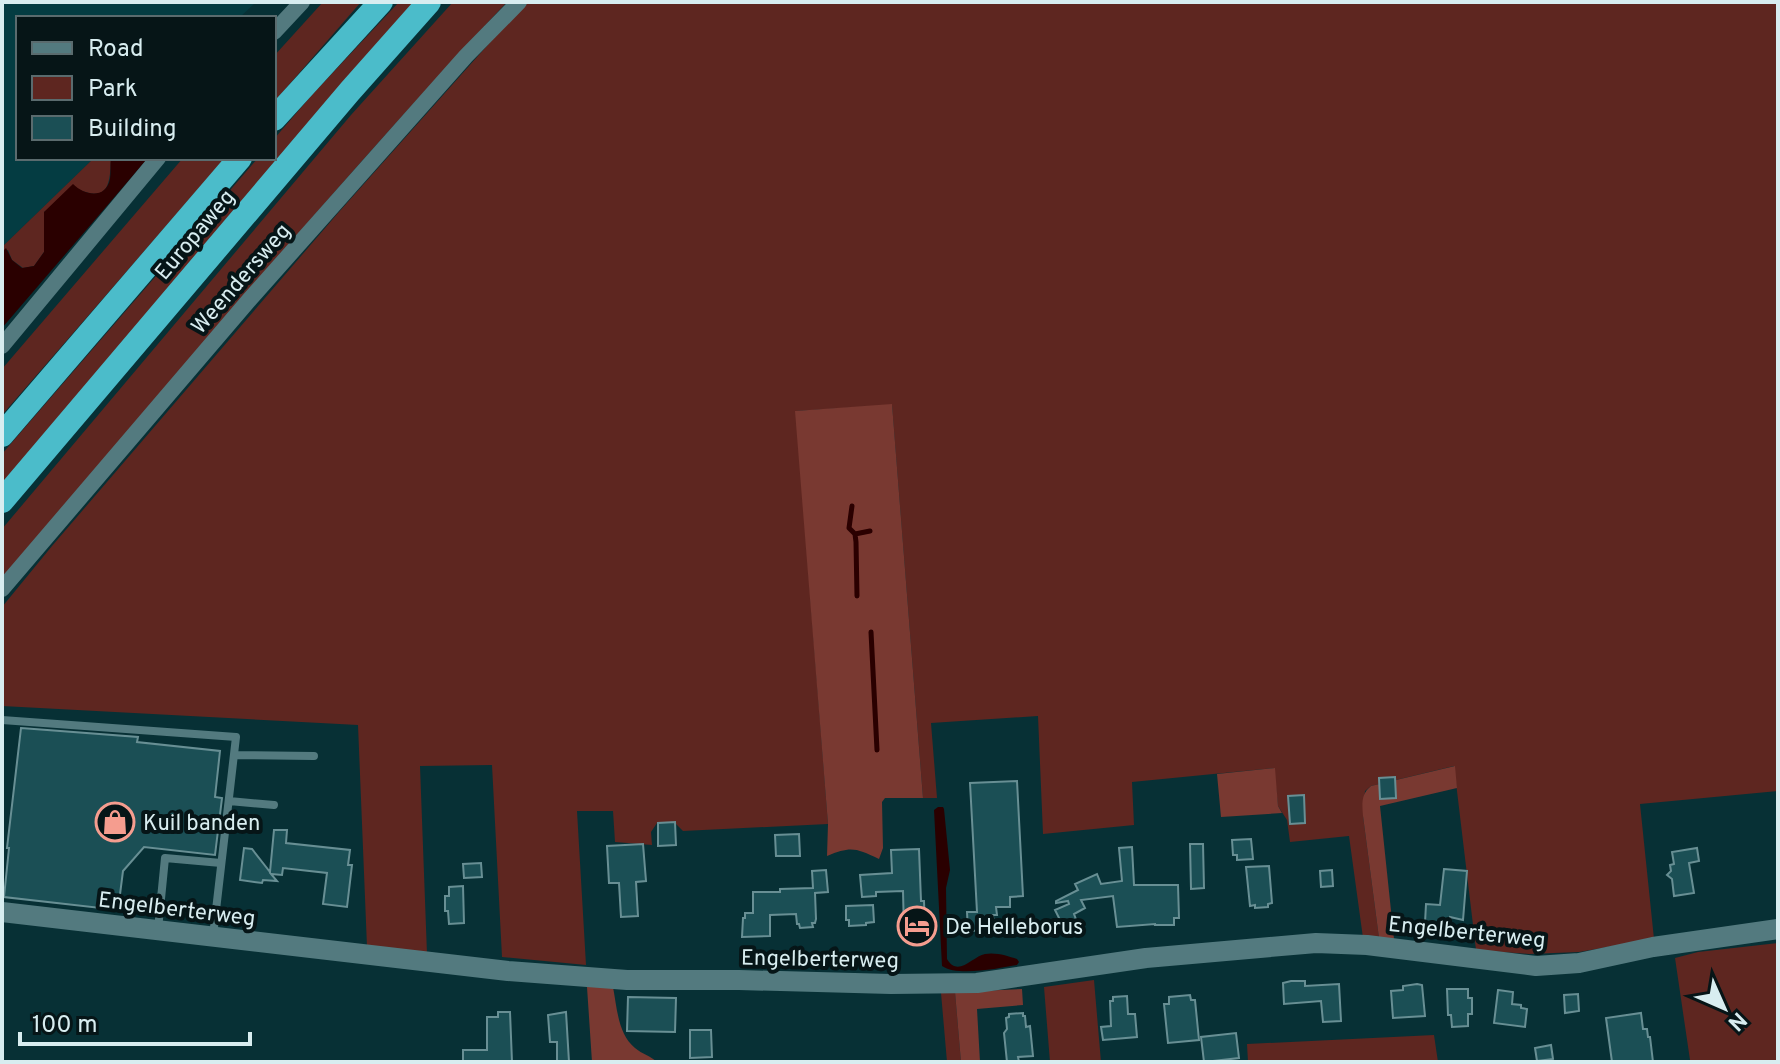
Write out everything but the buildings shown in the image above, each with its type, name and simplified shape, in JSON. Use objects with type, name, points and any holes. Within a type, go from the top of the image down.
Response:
[{"type":"highway","points":[[276,117],[381,2]]},
{"type":"highway","name":"Europaweg","points":[[2,501],[330,114],[429,2]]},
{"type":"highway","name":"Europaweg","points":[[2,435],[238,160]]},
{"type":"street","points":[[276,30],[302,2]]},
{"type":"street","name":"Weendersweg","points":[[2,589],[250,299],[466,56],[519,2]]},
{"type":"street","points":[[2,346],[156,160]]},
{"type":"street","name":"Engelberterweg","points":[[2,912],[508,971],[627,980],[938,984],[977,983],[1146,958],[1316,943],[1367,945],[1536,966],[1579,963],[1653,947],[1778,929]]},
{"type":"lane","points":[[2,720],[236,737],[213,936]]},
{"type":"lane","points":[[234,755],[314,756]]},
{"type":"lane","points":[[229,801],[274,805]]},
{"type":"lane","points":[[158,930],[165,858],[221,863]]},
{"type":"shaded area","points":[[2,2],[256,2],[241,16],[16,16],[16,160],[92,160],[2,247]]},
{"type":"shaded area","points":[[111,160],[146,160],[2,328],[2,252],[6,248],[12,260],[22,268],[34,266],[44,252],[44,212],[73,184],[94,194],[104,190],[110,179]]},
{"type":"shaded area","points":[[892,404],[923,798],[885,798],[882,802],[883,848],[879,859],[853,850],[827,856],[828,824],[795,411]]},
{"type":"shaded area","points":[[1455,766],[1457,788],[1380,806],[1394,939],[1379,938],[1363,816],[1364,796],[1371,786]]},
{"type":"shaded area","points":[[1275,768],[1278,806],[1282,813],[1221,817],[1217,774]]},
{"type":"shaded area","points":[[938,807],[944,809],[950,870],[946,888],[947,959],[956,967],[985,954],[993,954],[1017,959],[1017,965],[968,971],[942,966],[934,810]]},
{"type":"shaded area","points":[[587,987],[613,987],[625,1036],[635,1048],[657,1062],[592,1062]]},
{"type":"shaded area","points":[[1022,989],[1023,1005],[977,1009],[980,1062],[961,1062],[955,992]]},
{"type":"green space","points":[[323,2],[361,2],[276,100],[276,54]]},
{"type":"green space","points":[[399,2],[420,2],[2,487],[2,454],[256,160],[276,160],[276,137]]},
{"type":"green space","points":[[453,2],[507,2],[314,216],[2,581],[2,529],[351,115]]},
{"type":"green space","points":[[526,2],[1778,2],[1778,791],[1640,804],[1654,939],[1579,952],[1529,954],[1476,950],[1454,766],[1371,786],[1365,791],[1363,816],[1379,938],[1363,938],[1349,836],[1290,842],[1287,820],[1278,806],[1274,768],[1132,782],[1134,825],[1043,834],[1038,716],[931,723],[937,798],[923,798],[892,405],[796,411],[828,824],[683,831],[675,823],[657,823],[651,832],[652,845],[615,842],[613,811],[577,811],[586,965],[502,957],[492,765],[420,766],[427,954],[367,947],[358,725],[2,706],[2,607],[338,213]]},
{"type":"green space","points":[[92,160],[111,160],[110,176],[102,192],[96,194],[77,189],[44,212],[44,252],[34,266],[23,268],[12,260],[8,250],[2,252],[2,247]]},
{"type":"green space","points":[[181,160],[223,160],[2,415],[2,369]]},
{"type":"green space","points":[[1778,943],[1778,1062],[1690,1060],[1675,958],[1698,952]]},
{"type":"green space","points":[[1094,980],[1101,1062],[1050,1062],[1044,987]]},
{"type":"green space","points":[[955,992],[961,1062],[947,1062],[941,993]]},
{"type":"green space","points":[[1434,1035],[1438,1062],[1248,1062],[1247,1044]]},
{"type":"waterway","points":[[852,506],[849,528],[855,534],[856,542],[857,596]]},
{"type":"waterway","points":[[855,534],[870,531]]},
{"type":"waterway","points":[[871,632],[877,750]]},
{"type":"place","name":"Kuil banden","points":[[115,822]]},
{"type":"place","name":"De Helleborus","points":[[917,926]]}]
